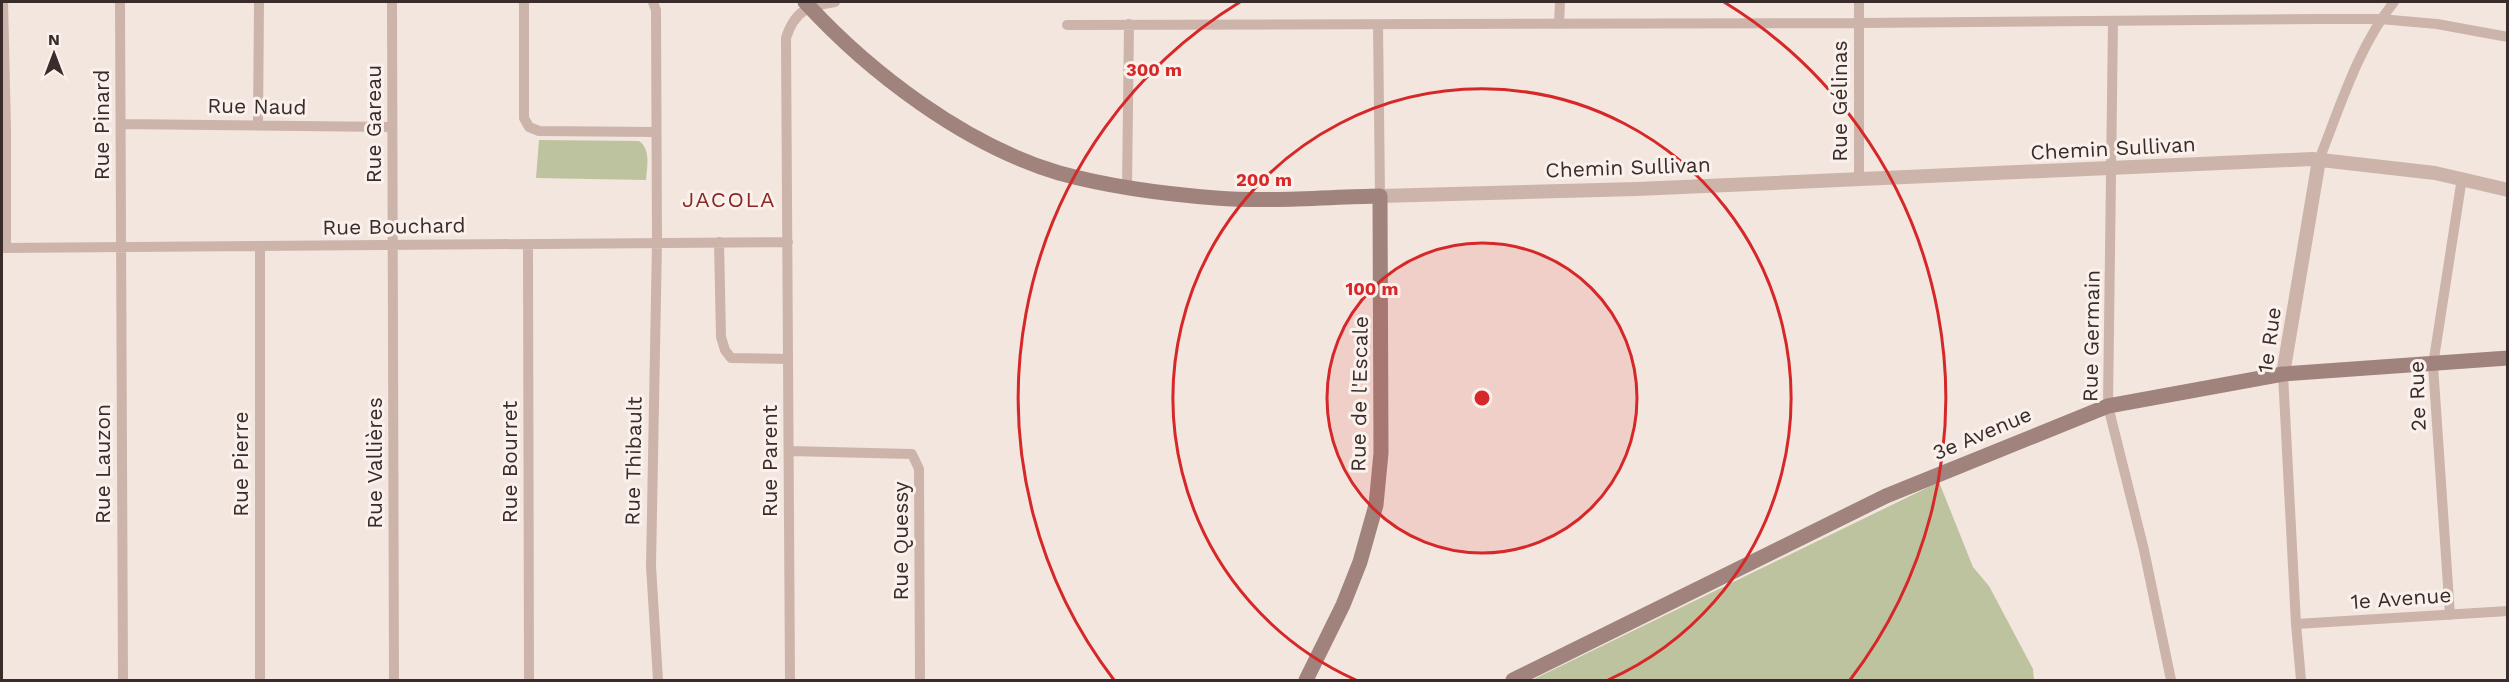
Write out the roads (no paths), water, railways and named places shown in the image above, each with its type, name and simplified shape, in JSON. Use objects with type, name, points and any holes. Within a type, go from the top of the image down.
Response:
[{"type":"main road","name":"Chemin Sullivan","points":[[807,4],[842,39],[928,108],[979,139],[1057,172],[1127,188],[1218,198],[1380,196]]},
{"type":"main road","name":"Rue de l'Escale","points":[[1306,680],[1343,605],[1360,562],[1376,505],[1381,453],[1380,196]]},
{"type":"main road","name":"3e Avenue","points":[[1513,681],[1886,496],[2108,406],[2283,374],[2508,358]]},
{"type":"street","points":[[3,2],[4,248]]},
{"type":"street","name":"Rue Pinard","points":[[120,2],[121,248]]},
{"type":"street","points":[[258,125],[259,2]]},
{"type":"street","name":"Rue Gareau","points":[[392,2],[393,246]]},
{"type":"street","points":[[524,2],[524,118],[529,127],[539,131],[655,132]]},
{"type":"street","name":"Rue Thibault","points":[[653,2],[656,10],[657,242],[651,566],[658,681]]},
{"type":"street","points":[[807,4],[836,2]]},
{"type":"street","points":[[1559,24],[1560,2]]},
{"type":"street","name":"Rue Gélinas","points":[[1859,2],[1859,179]]},
{"type":"street","name":"1e Rue","points":[[2301,681],[2283,374],[2319,160],[2347,89],[2380,19],[2394,2]]},
{"type":"street","name":"Rue Parent","points":[[790,681],[786,38],[790,26],[807,4]]},
{"type":"street","points":[[1067,25],[1378,26],[2380,19],[2437,24],[2508,37]]},
{"type":"street","name":"Rue Germain","points":[[2113,21],[2113,169],[2108,406],[2144,550],[2171,681]]},
{"type":"street","points":[[1127,188],[1129,24]]},
{"type":"street","name":"Rue de l'Escale","points":[[1378,26],[1380,196]]},
{"type":"street","name":"Rue Naud","points":[[121,124],[392,127]]},
{"type":"street","name":"Chemin Sullivan","points":[[1380,196],[1637,189],[2319,160],[2462,178],[2508,190]]},
{"type":"street","name":"2e Rue","points":[[2450,615],[2433,365],[2462,178]]},
{"type":"street","points":[[719,242],[721,337],[725,350],[731,358],[788,359]]},
{"type":"street","name":"Rue Bouchard","points":[[4,248],[788,242]]},
{"type":"street","name":"Rue Bourret","points":[[528,244],[529,681]]},
{"type":"street","name":"Rue Vallières","points":[[393,246],[394,681]]},
{"type":"street","name":"Rue Pierre","points":[[260,247],[260,681]]},
{"type":"street","name":"Rue Lauzon","points":[[121,248],[123,681]]},
{"type":"street","name":"Rue Quessy","points":[[789,451],[912,454],[920,469],[920,681]]},
{"type":"street","name":"1e Avenue","points":[[2296,624],[2508,611]]},
{"type":"district","name":"JACOLA","points":[[729,199]]}]
